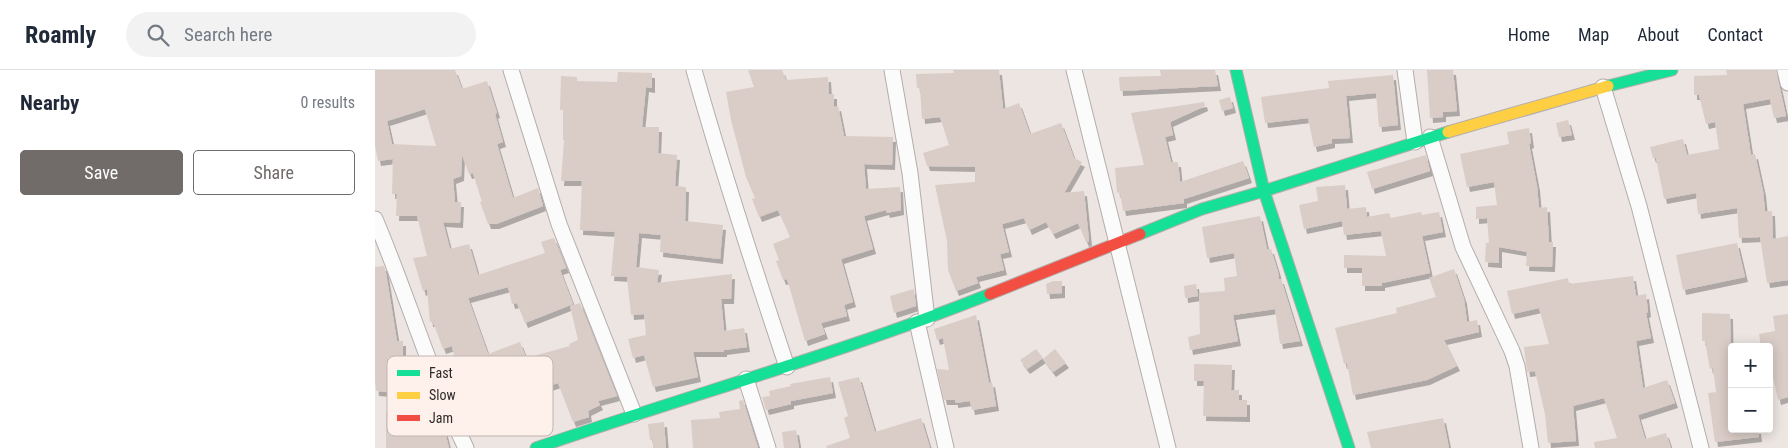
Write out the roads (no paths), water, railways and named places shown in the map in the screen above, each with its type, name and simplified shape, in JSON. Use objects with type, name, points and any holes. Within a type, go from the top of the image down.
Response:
[{"type":"street","points":[[511,70],[559,224],[634,414]]},
{"type":"street","points":[[694,70],[745,243],[787,367]]},
{"type":"street","points":[[891,70],[910,173],[922,320],[946,448]]},
{"type":"street","points":[[1074,70],[1167,448]]},
{"type":"street","points":[[1236,70],[1264,191],[1349,448]]},
{"type":"street","points":[[1405,70],[1423,140],[1463,247],[1512,350],[1517,366],[1531,448]]},
{"type":"street","points":[[1785,70],[1788,84]]},
{"type":"street","points":[[536,448],[634,414],[787,367],[922,320],[1202,209],[1423,140],[1603,87],[1667,71]]},
{"type":"street","points":[[1603,87],[1639,206],[1701,448]]},
{"type":"street","points":[[375,219],[391,256],[428,356]]},
{"type":"street","points":[[746,379],[768,448]]},
{"type":"street","points":[[460,436],[466,448]]}]
